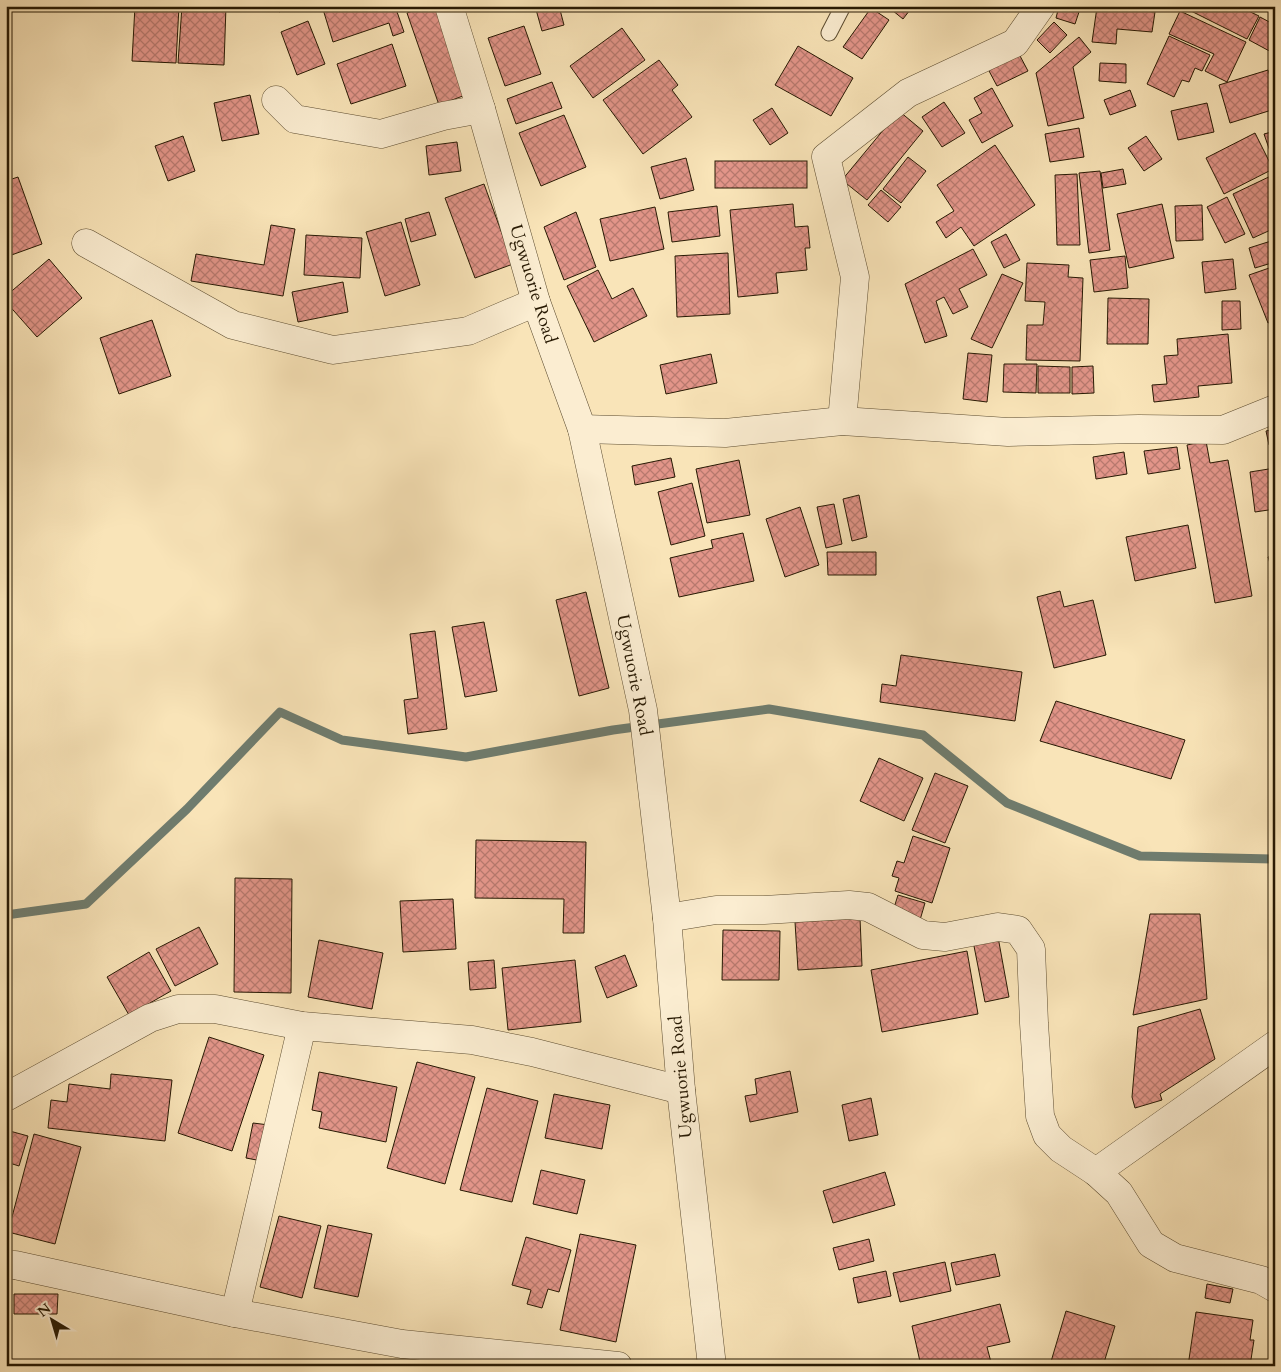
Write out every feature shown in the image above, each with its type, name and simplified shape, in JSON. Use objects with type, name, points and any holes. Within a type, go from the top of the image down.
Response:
[{"type":"street","name":"Ugwuorie Road","points":[[449,6],[481,109],[536,302],[582,429],[643,710],[667,918],[681,1090],[712,1366]]},
{"type":"street","points":[[842,421],[855,277],[826,157],[908,93],[1015,43],[1041,6]]},
{"type":"street","points":[[276,100],[295,119],[381,134],[443,116],[481,109]]},
{"type":"street","points":[[86,243],[233,325],[333,350],[468,331],[536,302]]},
{"type":"street","points":[[582,429],[725,433],[842,421],[1008,432],[1139,429],[1223,430],[1275,409]]},
{"type":"street","points":[[667,918],[716,910],[764,910],[849,905],[868,907],[923,936],[945,937],[998,927],[1018,930],[1031,949],[1040,1116],[1047,1135],[1061,1149],[1096,1172],[1119,1193],[1151,1244],[1175,1258],[1261,1280],[1275,1288]]},
{"type":"street","points":[[6,1097],[150,1018],[178,1009],[215,1009],[302,1026],[472,1040],[532,1052],[681,1090]]},
{"type":"street","points":[[235,1313],[302,1026]]},
{"type":"street","points":[[1096,1172],[1275,1046]]},
{"type":"street","points":[[6,1266],[15,1265],[235,1313],[402,1355],[618,1366]]},
{"type":"lane","points":[[829,33],[843,6]]},
{"type":"building","points":[[135,6],[179,6],[176,63],[132,61]]},
{"type":"building","points":[[182,6],[226,6],[224,65],[178,63]]},
{"type":"building","points":[[276,6],[293,6],[279,12]]},
{"type":"building","points":[[322,6],[395,6],[404,32],[393,36],[389,23],[333,42]]},
{"type":"building","points":[[426,6],[437,6],[468,94],[439,105],[407,13]]},
{"type":"building","points":[[535,6],[559,6],[564,25],[542,31]]},
{"type":"building","points":[[887,6],[913,6],[903,19]]},
{"type":"building","points":[[1059,6],[1081,6],[1075,24],[1056,18]]},
{"type":"building","points":[[1141,6],[1175,6],[1174,11],[1141,8]]},
{"type":"building","points":[[1181,6],[1238,6],[1259,16],[1247,39]]},
{"type":"building","points":[[1097,7],[1155,12],[1152,32],[1117,29],[1116,44],[1092,42]]},
{"type":"building","points":[[871,8],[889,20],[862,59],[843,47]]},
{"type":"building","points":[[1180,11],[1246,42],[1227,82],[1205,71],[1214,54],[1169,34]]},
{"type":"building","points":[[1260,17],[1275,25],[1275,54],[1249,40]]},
{"type":"building","points":[[308,21],[325,64],[297,75],[281,32]]},
{"type":"building","points":[[1054,22],[1067,35],[1050,53],[1037,40]]},
{"type":"building","points":[[524,26],[541,74],[505,86],[488,38]]},
{"type":"building","points":[[622,28],[645,60],[593,98],[570,66]]},
{"type":"building","points":[[1169,36],[1210,55],[1202,71],[1195,68],[1189,82],[1182,80],[1174,97],[1147,84]]},
{"type":"building","points":[[1079,37],[1091,52],[1073,67],[1084,118],[1048,126],[1036,73]]},
{"type":"building","points":[[392,44],[406,86],[351,104],[337,64]]},
{"type":"building","points":[[798,46],[853,78],[831,116],[775,85]]},
{"type":"building","points":[[1019,54],[1028,71],[997,86],[988,69]]},
{"type":"building","points":[[659,60],[678,85],[672,90],[692,117],[643,154],[603,100]]},
{"type":"building","points":[[1100,63],[1126,64],[1126,83],[1099,81]]},
{"type":"building","points":[[1268,70],[1275,91],[1275,109],[1230,123],[1219,85]]},
{"type":"building","points":[[552,82],[562,108],[516,124],[507,99]]},
{"type":"building","points":[[992,88],[1013,126],[982,143],[969,120],[982,113],[974,98]]},
{"type":"building","points":[[1130,90],[1136,106],[1110,115],[1104,100]]},
{"type":"building","points":[[250,95],[259,134],[222,141],[214,103]]},
{"type":"building","points":[[944,102],[965,133],[942,147],[922,117]]},
{"type":"building","points":[[1207,103],[1214,132],[1178,140],[1171,111]]},
{"type":"building","points":[[772,108],[788,133],[770,145],[753,120]]},
{"type":"building","points":[[899,111],[923,131],[867,200],[842,180]]},
{"type":"building","points":[[564,115],[586,167],[541,186],[519,133]]},
{"type":"building","points":[[1079,128],[1084,157],[1050,162],[1045,134]]},
{"type":"building","points":[[1275,131],[1275,162],[1274,163],[1264,134]]},
{"type":"building","points":[[1255,133],[1273,169],[1224,194],[1206,158]]},
{"type":"building","points":[[183,136],[195,171],[168,181],[155,146]]},
{"type":"building","points":[[1146,136],[1162,159],[1144,171],[1128,148]]},
{"type":"building","points":[[457,142],[461,171],[429,175],[426,146]]},
{"type":"building","points":[[995,145],[1035,205],[974,246],[961,227],[946,238],[936,222],[954,211],[937,185]]},
{"type":"building","points":[[908,157],[926,171],[901,203],[883,189]]},
{"type":"building","points":[[686,158],[694,190],[660,199],[651,167]]},
{"type":"building","points":[[715,161],[807,161],[807,188],[715,188]]},
{"type":"building","points":[[1123,169],[1126,184],[1103,188],[1101,173]]},
{"type":"building","points":[[1100,171],[1110,250],[1089,253],[1079,173]]},
{"type":"building","points":[[1077,174],[1080,245],[1057,245],[1055,175]]},
{"type":"building","points":[[1275,174],[1275,228],[1253,238],[1233,194]]},
{"type":"building","points":[[18,177],[42,244],[6,257],[6,181]]},
{"type":"building","points":[[484,184],[513,264],[475,278],[445,198]]},
{"type":"building","points":[[881,190],[901,207],[888,222],[868,205]]},
{"type":"building","points":[[1227,197],[1245,234],[1225,243],[1207,207]]},
{"type":"building","points":[[793,204],[795,227],[808,226],[810,248],[805,248],[807,270],[776,273],[778,293],[738,297],[730,210]]},
{"type":"building","points":[[1162,204],[1174,258],[1129,268],[1117,214]]},
{"type":"building","points":[[1202,205],[1203,240],[1176,241],[1175,206]]},
{"type":"building","points":[[717,206],[720,236],[672,242],[668,212]]},
{"type":"building","points":[[655,207],[664,249],[610,261],[600,219]]},
{"type":"building","points":[[429,212],[436,235],[411,242],[405,219]]},
{"type":"building","points":[[576,212],[596,267],[564,280],[544,227]]},
{"type":"building","points":[[401,222],[420,285],[385,296],[366,232]]},
{"type":"building","points":[[271,225],[295,229],[283,296],[191,281],[196,254],[264,265]]},
{"type":"building","points":[[1006,234],[1020,260],[1004,268],[991,242]]},
{"type":"building","points":[[306,235],[362,238],[360,278],[304,275]]},
{"type":"building","points":[[1271,241],[1275,262],[1255,268],[1249,248]]},
{"type":"building","points":[[973,249],[987,275],[959,289],[968,307],[953,314],[944,297],[936,301],[947,336],[925,343],[905,284]]},
{"type":"building","points":[[728,253],[730,314],[677,317],[675,256]]},
{"type":"building","points":[[1125,256],[1128,288],[1094,292],[1090,260]]},
{"type":"building","points":[[49,259],[82,298],[37,337],[6,302],[6,296]]},
{"type":"building","points":[[1233,259],[1236,289],[1205,293],[1202,262]]},
{"type":"building","points":[[1027,263],[1069,265],[1068,277],[1083,278],[1080,361],[1026,360],[1027,325],[1043,325],[1045,302],[1025,301]]},
{"type":"building","points":[[1275,266],[1275,320],[1268,323],[1249,275]]},
{"type":"building","points":[[598,270],[612,299],[633,288],[647,316],[594,342],[567,286]]},
{"type":"building","points":[[1002,274],[1023,283],[992,348],[971,339]]},
{"type":"building","points":[[343,282],[348,312],[298,322],[292,292]]},
{"type":"building","points":[[1108,298],[1149,299],[1148,344],[1107,344]]},
{"type":"building","points":[[1222,301],[1240,301],[1241,329],[1222,330]]},
{"type":"building","points":[[152,320],[171,376],[119,394],[100,338]]},
{"type":"building","points":[[1228,334],[1232,383],[1198,386],[1199,397],[1154,402],[1152,385],[1167,384],[1164,356],[1178,355],[1177,339]]},
{"type":"building","points":[[968,353],[992,355],[987,402],[963,399]]},
{"type":"building","points":[[711,354],[717,383],[666,394],[660,365]]},
{"type":"building","points":[[1004,364],[1037,364],[1036,393],[1003,392]]},
{"type":"building","points":[[1038,366],[1070,367],[1070,393],[1038,393]]},
{"type":"building","points":[[1093,366],[1094,393],[1072,394],[1072,367]]},
{"type":"building","points":[[1275,429],[1275,443],[1269,445],[1266,431]]},
{"type":"building","points":[[1206,441],[1210,463],[1228,460],[1252,596],[1215,603],[1187,445]]},
{"type":"building","points":[[1177,447],[1180,469],[1148,474],[1144,451]]},
{"type":"building","points":[[1124,452],[1127,474],[1096,479],[1093,457]]},
{"type":"building","points":[[671,458],[675,477],[635,485],[632,466]]},
{"type":"building","points":[[739,460],[750,515],[707,523],[696,469]]},
{"type":"building","points":[[1275,468],[1275,509],[1255,512],[1250,472]]},
{"type":"building","points":[[692,483],[705,536],[671,545],[658,492]]},
{"type":"building","points":[[859,495],[867,537],[852,541],[843,499]]},
{"type":"building","points":[[834,504],[842,544],[826,548],[817,507]]},
{"type":"building","points":[[800,507],[819,565],[785,577],[766,519]]},
{"type":"building","points":[[1188,525],[1196,568],[1135,581],[1126,537]]},
{"type":"building","points":[[743,533],[754,581],[679,597],[670,558],[713,548],[711,540]]},
{"type":"building","points":[[827,552],[876,552],[876,575],[828,575]]},
{"type":"building","points":[[1275,555],[1275,576],[1274,576],[1268,557]]},
{"type":"building","points":[[1060,591],[1064,607],[1093,600],[1106,655],[1054,668],[1037,597]]},
{"type":"building","points":[[586,592],[609,688],[579,696],[556,600]]},
{"type":"building","points":[[484,622],[497,691],[465,697],[452,627]]},
{"type":"building","points":[[435,631],[447,729],[408,734],[404,700],[418,698],[410,634]]},
{"type":"building","points":[[901,655],[1022,672],[1015,721],[880,702],[882,684],[896,686]]},
{"type":"building","points":[[1056,701],[1185,740],[1171,779],[1040,741]]},
{"type":"building","points":[[879,758],[923,778],[904,821],[860,801]]},
{"type":"building","points":[[935,773],[968,786],[945,843],[912,830]]},
{"type":"building","points":[[913,836],[950,848],[932,903],[895,891],[899,878],[892,876],[897,861],[904,863]]},
{"type":"building","points":[[476,840],[586,842],[584,933],[563,933],[564,899],[475,898]]},
{"type":"building","points":[[235,878],[292,879],[291,993],[234,992]]},
{"type":"building","points":[[898,895],[925,903],[920,920],[893,911]]},
{"type":"building","points":[[453,899],[456,949],[403,952],[400,901]]},
{"type":"building","points":[[1150,914],[1200,914],[1207,999],[1133,1015]]},
{"type":"building","points":[[860,918],[862,966],[798,970],[795,922]]},
{"type":"building","points":[[199,927],[218,964],[175,986],[156,949]]},
{"type":"building","points":[[723,930],[780,931],[779,980],[722,980]]},
{"type":"building","points":[[998,937],[1009,997],[985,1002],[973,941]]},
{"type":"building","points":[[319,940],[383,953],[372,1009],[308,997]]},
{"type":"building","points":[[967,951],[978,1014],[882,1032],[871,970]]},
{"type":"building","points":[[149,952],[171,991],[129,1015],[107,977]]},
{"type":"building","points":[[625,955],[637,986],[607,998],[595,967]]},
{"type":"building","points":[[494,960],[496,988],[470,990],[468,962]]},
{"type":"building","points":[[575,960],[581,1022],[508,1030],[502,968]]},
{"type":"building","points":[[1200,1009],[1215,1059],[1160,1094],[1162,1100],[1135,1108],[1132,1097],[1138,1027]]},
{"type":"building","points":[[209,1037],[264,1055],[232,1151],[178,1133]]},
{"type":"building","points":[[417,1062],[475,1077],[445,1184],[387,1168]]},
{"type":"building","points":[[790,1071],[798,1112],[750,1122],[745,1096],[757,1094],[755,1079]]},
{"type":"building","points":[[319,1072],[397,1087],[386,1142],[319,1128],[322,1112],[312,1110]]},
{"type":"building","points":[[111,1074],[172,1080],[165,1141],[48,1128],[51,1100],[67,1102],[69,1084],[110,1089]]},
{"type":"building","points":[[487,1088],[538,1101],[512,1202],[460,1190]]},
{"type":"building","points":[[554,1094],[610,1105],[602,1149],[545,1138]]},
{"type":"building","points":[[871,1098],[878,1135],[849,1141],[842,1105]]},
{"type":"building","points":[[253,1123],[269,1125],[262,1161],[246,1158]]},
{"type":"building","points":[[6,1130],[28,1136],[19,1166],[6,1162]]},
{"type":"building","points":[[34,1134],[81,1147],[55,1244],[8,1232]]},
{"type":"building","points":[[541,1170],[585,1180],[577,1214],[533,1204]]},
{"type":"building","points":[[885,1172],[895,1205],[833,1223],[823,1191]]},
{"type":"building","points":[[279,1216],[321,1226],[302,1298],[260,1287]]},
{"type":"building","points":[[328,1225],[372,1234],[358,1297],[314,1288]]},
{"type":"building","points":[[580,1234],[636,1245],[616,1342],[560,1330]]},
{"type":"building","points":[[526,1237],[571,1250],[559,1292],[548,1289],[542,1308],[527,1304],[531,1290],[512,1285]]},
{"type":"building","points":[[869,1239],[874,1261],[839,1270],[833,1248]]},
{"type":"building","points":[[995,1254],[1000,1276],[956,1285],[951,1263]]},
{"type":"building","points":[[945,1262],[951,1291],[900,1302],[893,1273]]},
{"type":"building","points":[[886,1271],[891,1296],[858,1303],[853,1278]]},
{"type":"building","points":[[1207,1284],[1233,1289],[1230,1303],[1205,1298]]},
{"type":"building","points":[[14,1294],[58,1294],[57,1314],[14,1314]]},
{"type":"building","points":[[1000,1304],[1010,1342],[987,1347],[992,1366],[921,1366],[912,1326]]},
{"type":"building","points":[[1066,1311],[1115,1326],[1103,1366],[1050,1365]]},
{"type":"building","points":[[1196,1312],[1253,1320],[1250,1340],[1254,1340],[1250,1366],[1188,1366]]},
{"type":"waterway","points":[[6,915],[86,904],[187,809],[280,712],[342,740],[466,757],[613,730],[769,709],[923,735],[1007,803],[1140,856],[1275,859]]}]
